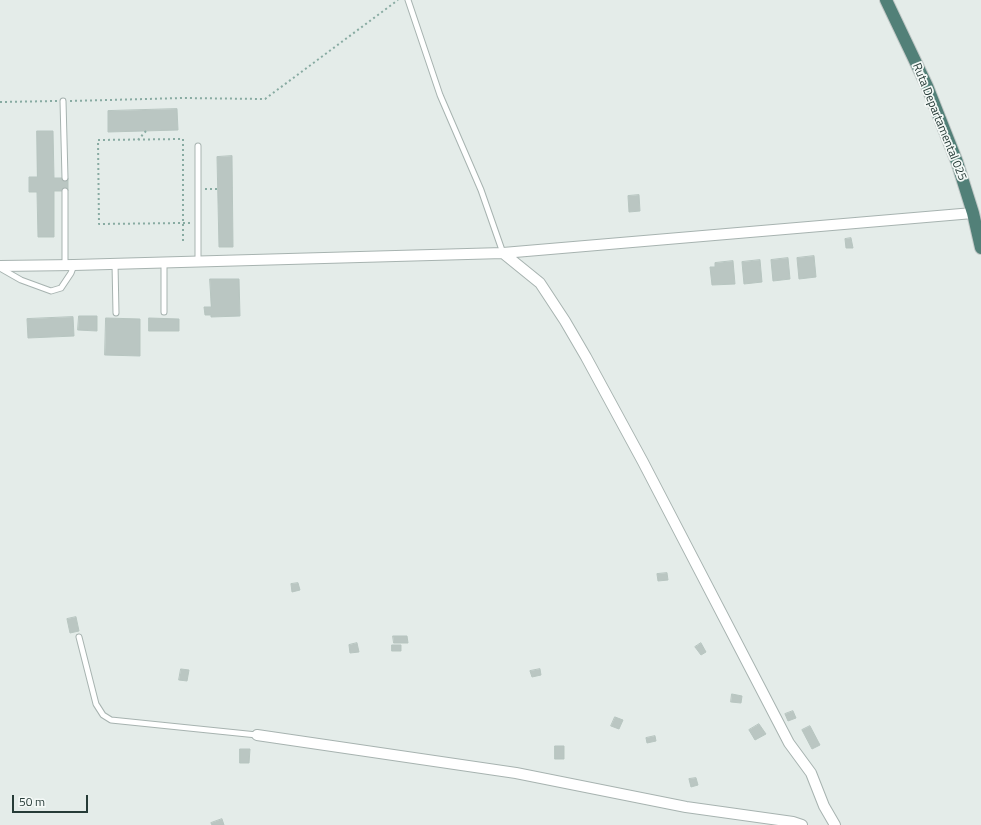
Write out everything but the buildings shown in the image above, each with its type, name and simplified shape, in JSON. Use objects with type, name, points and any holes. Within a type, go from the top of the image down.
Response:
[{"type":"highway","name":"Ruta Departamental 025","points":[[886,0],[927,86],[955,155],[973,213],[981,248]]},
{"type":"street","points":[[0,267],[503,253],[973,213]]},
{"type":"street","points":[[503,253],[540,283],[583,351],[643,462],[789,743],[811,773],[824,806],[835,825]]},
{"type":"street","points":[[257,735],[516,773],[686,808],[793,822],[802,825]]},
{"type":"lane","points":[[408,0],[440,95],[481,190],[503,253]]},
{"type":"lane","points":[[63,101],[65,178]]},
{"type":"lane","points":[[198,146],[198,261]]},
{"type":"lane","points":[[0,267],[21,280],[52,291],[61,288],[71,273],[65,190]]},
{"type":"lane","points":[[164,262],[164,312]]},
{"type":"lane","points":[[115,264],[116,313]]},
{"type":"lane","points":[[79,637],[96,704],[103,715],[111,720],[257,735]]},
{"type":"path","points":[[0,102],[183,98],[265,99],[398,0]]},
{"type":"path","points":[[138,140],[146,131]]},
{"type":"path","points":[[183,241],[183,223],[183,139],[98,140],[99,224],[183,223],[198,223]]},
{"type":"path","points":[[198,190],[218,189]]}]
